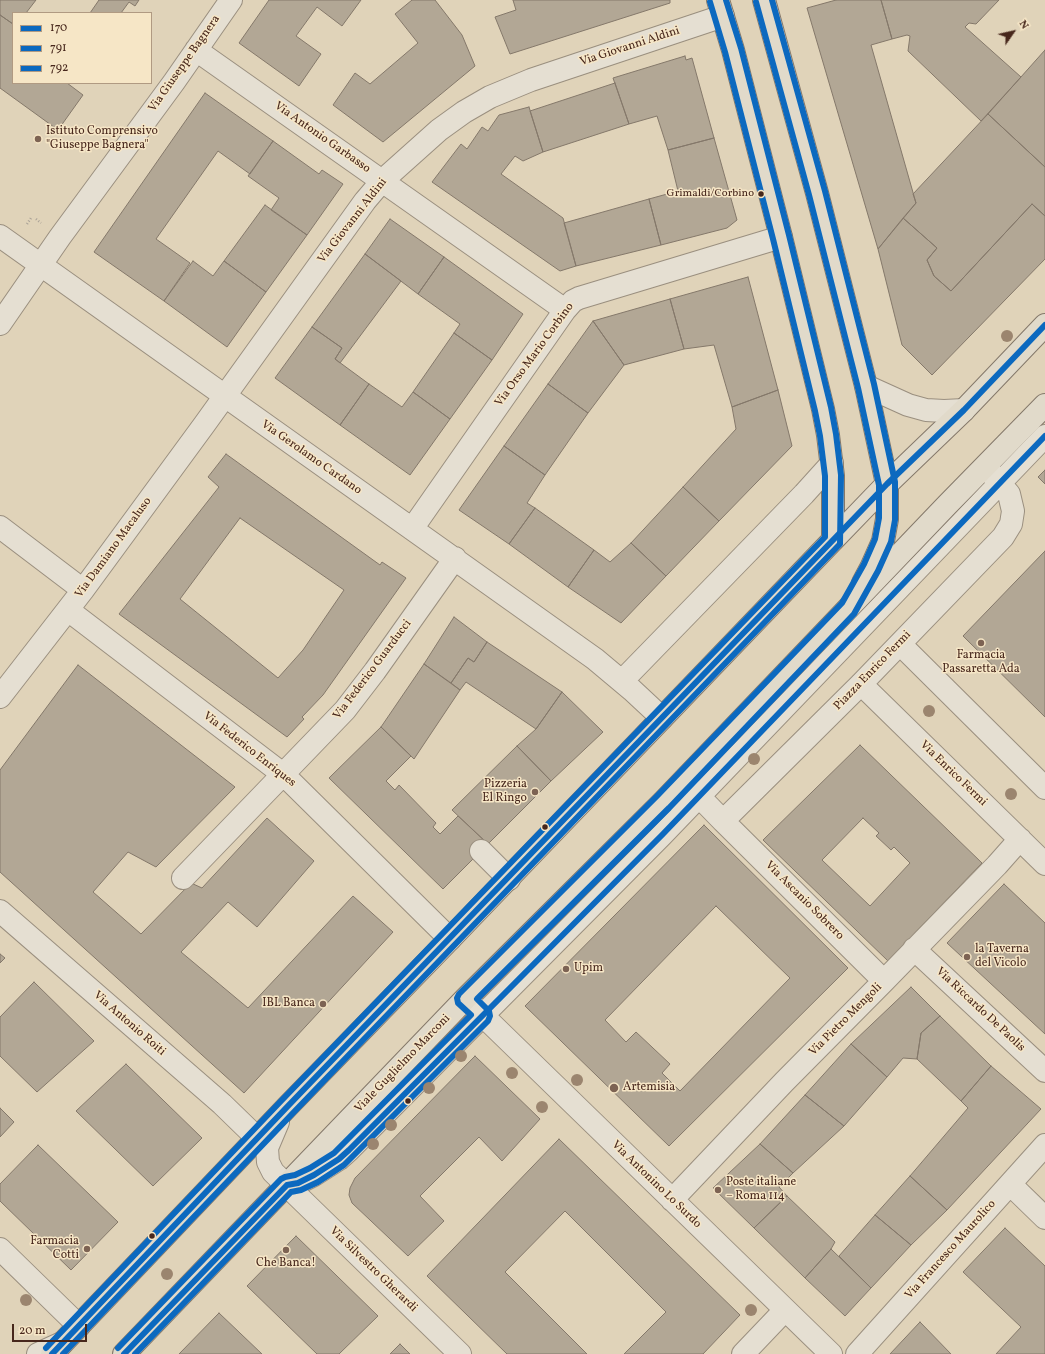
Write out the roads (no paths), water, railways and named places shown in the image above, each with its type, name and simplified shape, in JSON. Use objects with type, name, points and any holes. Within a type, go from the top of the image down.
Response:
[{"type":"main road","points":[[764,0],[817,193],[866,386],[887,484],[887,519],[883,541],[871,568],[848,608]]},
{"type":"main road","points":[[720,8],[733,50],[823,409],[832,464],[834,517],[833,540]]},
{"type":"main road","points":[[57,1349],[257,1138],[887,484],[964,410],[1045,325]]},
{"type":"main road","points":[[686,794],[848,608],[1045,405]]},
{"type":"main road","name":"Viale Guglielmo Marconi","points":[[124,1354],[465,999],[686,794]]},
{"type":"street","name":"Via Giuseppe Bagnera","points":[[0,324],[41,264],[231,0]]},
{"type":"street","name":"Via Giovanni Aldini","points":[[224,397],[365,200],[382,181],[439,130],[464,112],[490,97],[720,8]]},
{"type":"street","name":"Via Antonio Garbasso","points":[[196,50],[565,310]]},
{"type":"street","name":"Via Gerolamo Cardano","points":[[0,236],[224,397],[455,558],[595,659],[622,681]]},
{"type":"street","name":"Via Orso Mario Corbino","points":[[412,529],[565,310],[573,301],[781,237]]},
{"type":"street","points":[[866,386],[908,405],[926,410],[944,412],[964,410]]},
{"type":"street","name":"Via Damiano Macaluso","points":[[0,697],[83,590],[224,397]]},
{"type":"street","points":[[724,821],[686,794],[1000,483],[1045,436]]},
{"type":"street","points":[[662,718],[622,681],[832,464]]},
{"type":"street","name":"Piazza Enrico Fermi","points":[[724,821],[862,684],[1007,532],[1011,524],[1013,511],[1009,494],[985,466]]},
{"type":"street","points":[[0,527],[83,590]]},
{"type":"street","name":"Via Federico Guarducci","points":[[183,878],[284,775],[355,697],[455,558]]},
{"type":"street","name":"Via Federico Enriques","points":[[68,610],[284,775],[450,939]]},
{"type":"street","points":[[900,644],[1045,788]]},
{"type":"street","name":"Via Enrico Fermi","points":[[862,684],[1045,864]]},
{"type":"street","name":"Viale Guglielmo Marconi","points":[[287,1185],[314,1175],[339,1159],[656,841],[686,794]]},
{"type":"street","name":"Via Ascanio Sobrero","points":[[724,821],[884,981]]},
{"type":"street","name":"Via Pietro Mengoli","points":[[672,1200],[784,1082],[997,865],[1020,839]]},
{"type":"street","points":[[481,851],[509,878]]},
{"type":"street","name":"Via Antonio Roiti","points":[[0,911],[222,1104],[257,1138]]},
{"type":"street","name":"Via Riccardo De Paolis","points":[[914,949],[1045,1071]]},
{"type":"street","name":"Via Antonino Lo Surdo","points":[[465,999],[831,1354]]},
{"type":"street","points":[[282,1112],[267,1148],[267,1156],[273,1172],[287,1185]]},
{"type":"street","name":"Via Francesco Maurolico","points":[[857,1354],[1045,1145]]},
{"type":"street","points":[[1010,1184],[1045,1218]]},
{"type":"street","name":"Via Silvestro Gherardi","points":[[287,1185],[460,1354]]},
{"type":"street","points":[[0,1249],[79,1326]]},
{"type":"street","points":[[743,1354],[785,1310]]},
{"type":"street","points":[[38,1354],[57,1349]]},
{"type":"place","name":"Istituto Comprensivo \"Giuseppe Bagnera\"","points":[[38,139]]},
{"type":"place","name":"Grimaldi/Corbino","points":[[761,194]]},
{"type":"place","name":"Farmacia Passaretta Ada","points":[[981,643]]},
{"type":"place","name":"Pizzeria El Ringo","points":[[535,792]]},
{"type":"place","name":"la Taverna del Vicolo","points":[[967,957]]},
{"type":"place","name":"Upim","points":[[566,969]]},
{"type":"place","name":"IBL Banca","points":[[323,1004]]},
{"type":"place","name":"Artemisia","points":[[614,1088]]},
{"type":"place","name":"Poste italiane – Roma 114","points":[[718,1190]]},
{"type":"place","name":"Farmacia Cotti","points":[[87,1249]]},
{"type":"place","name":"Che Banca!","points":[[286,1250]]}]
